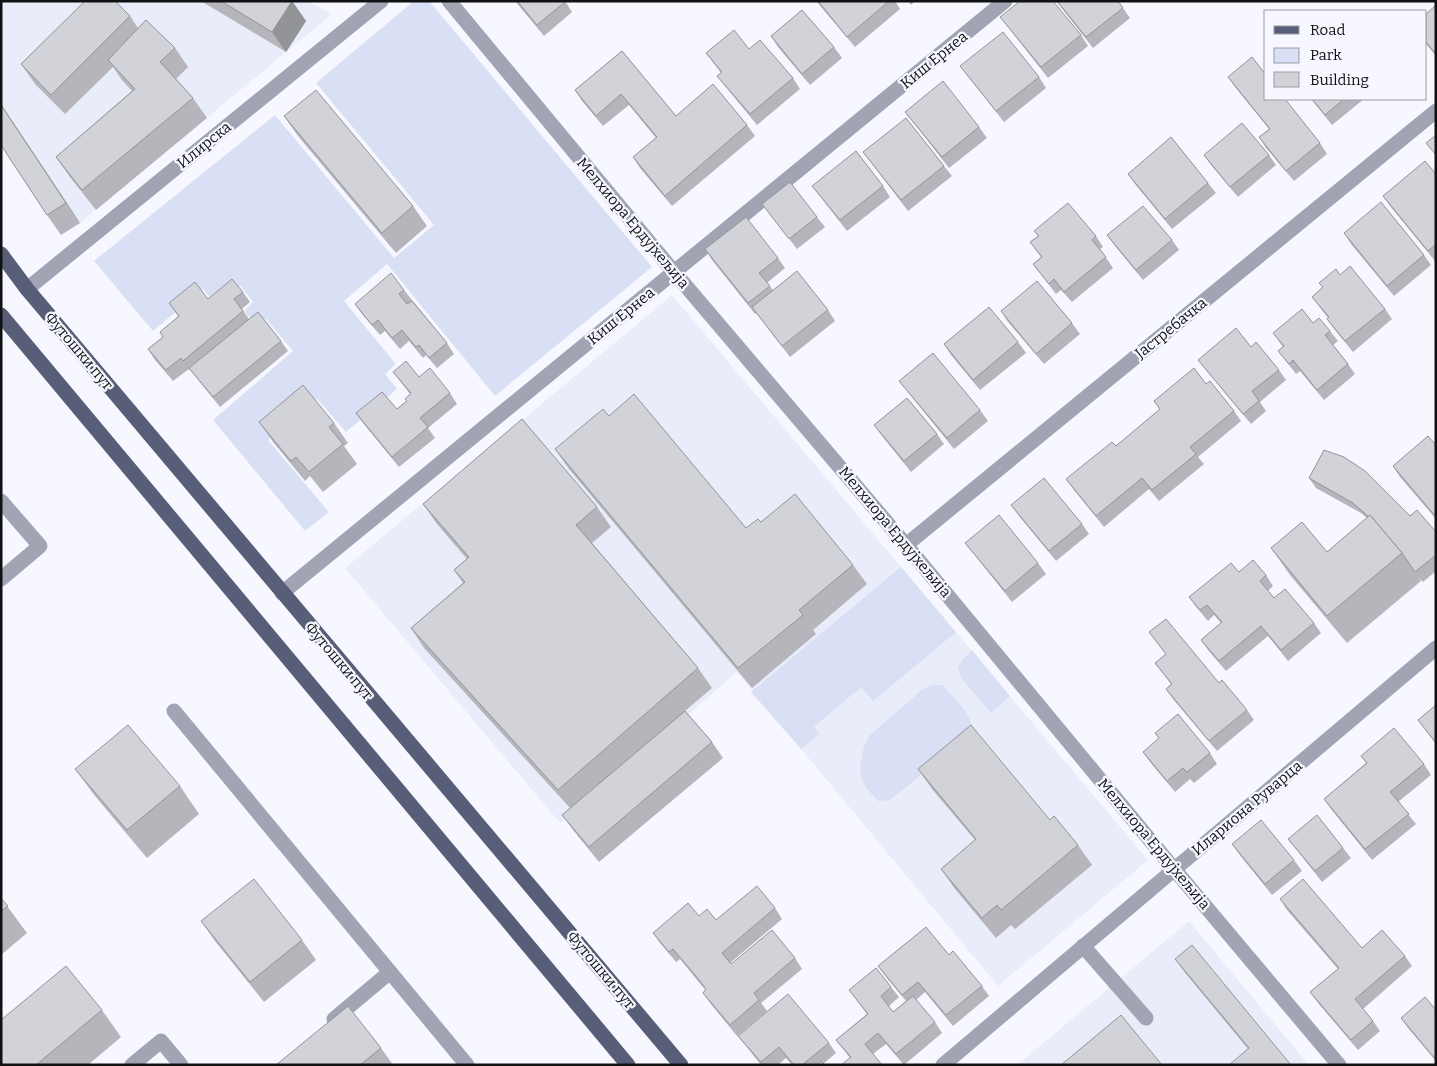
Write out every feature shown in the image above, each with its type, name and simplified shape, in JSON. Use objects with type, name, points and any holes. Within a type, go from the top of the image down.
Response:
[{"type":"main road","name":"Футошки пут","points":[[1,254],[27,289],[681,1065]]},
{"type":"main road","points":[[1,315],[628,1065]]},
{"type":"street","name":"Илирска","points":[[27,289],[381,1]]},
{"type":"street","name":"Мелхиора Ердујхељија","points":[[449,1],[674,272],[906,545],[1339,1065]]},
{"type":"street","name":"Киш Ернеа","points":[[282,593],[1005,1]]},
{"type":"street","name":"Јастребачка","points":[[906,545],[1436,111]]},
{"type":"street","points":[[1,501],[40,546],[1,579]]},
{"type":"street","name":"Илариона Руварца","points":[[943,1065],[1436,648]]},
{"type":"street","points":[[174,711],[467,1065]]},
{"type":"street","points":[[1083,946],[1146,1018]]},
{"type":"street","points":[[323,1028],[390,972]]},
{"type":"street","points":[[132,1065],[161,1041],[181,1065]]},
{"type":"shaded area","points":[[1,1],[308,1],[332,14],[80,223],[61,235],[1,143]]},
{"type":"shaded area","points":[[672,295],[1148,860],[998,986],[737,672],[570,819],[560,823],[345,568]]},
{"type":"shaded area","points":[[1189,921],[1309,1065],[1017,1065]]},
{"type":"green space","points":[[414,1],[429,1],[652,267],[495,396],[387,264],[344,301],[396,364],[385,374],[397,389],[346,432],[317,399],[268,440],[329,512],[305,531],[213,420],[293,351],[266,319],[257,326],[244,311],[253,302],[240,285],[216,305],[203,289],[153,331],[94,261],[275,115],[394,258],[434,225],[316,83]]},
{"type":"green space","points":[[901,567],[956,632],[873,701],[861,687],[814,727],[820,734],[801,749],[751,692]]},
{"type":"green space","points":[[972,650],[1010,696],[991,713],[961,678],[958,668],[963,659]]},
{"type":"green space","points":[[932,685],[942,685],[963,708],[970,720],[972,734],[890,800],[878,801],[862,780],[860,768],[864,746],[870,735],[923,689]]},
{"type":"building","points":[[85,1],[115,1],[130,16],[51,95],[21,64]]},
{"type":"building","points":[[221,1],[292,1],[272,32]]},
{"type":"building","points":[[517,1],[565,1],[565,2],[537,25]]},
{"type":"building","points":[[818,1],[889,1],[847,37]]},
{"type":"building","points":[[1020,1],[1053,1],[1081,35],[1041,67],[1000,17]]},
{"type":"building","points":[[1057,1],[1118,1],[1123,8],[1086,37]]},
{"type":"building","points":[[1436,5],[1436,54],[1427,43],[1427,13]]},
{"type":"building","points":[[802,10],[834,47],[802,74],[771,36]]},
{"type":"building","points":[[146,20],[175,48],[160,62],[193,98],[82,190],[56,157],[135,89],[108,60]]},
{"type":"building","points":[[734,30],[749,49],[760,40],[793,78],[750,114],[717,76],[722,72],[706,53]]},
{"type":"building","points":[[1003,32],[1039,77],[996,111],[960,66]]},
{"type":"building","points":[[622,51],[676,116],[713,84],[747,125],[665,196],[633,157],[657,137],[621,94],[596,116],[575,90]]},
{"type":"building","points":[[1252,57],[1264,72],[1264,100],[1286,100],[1320,143],[1286,171],[1259,137],[1270,129],[1228,77]]},
{"type":"building","points":[[943,81],[979,127],[942,157],[905,112]]},
{"type":"building","points":[[316,90],[413,206],[382,233],[284,116]]},
{"type":"building","points":[[1313,100],[1343,100],[1325,115]]},
{"type":"building","points":[[1,105],[66,203],[47,215],[1,145]]},
{"type":"building","points":[[906,118],[944,166],[901,200],[863,152]]},
{"type":"building","points":[[1242,123],[1269,155],[1230,187],[1204,155]]},
{"type":"building","points":[[1436,135],[1436,155],[1426,143]]},
{"type":"building","points":[[1171,137],[1208,183],[1165,219],[1128,174]]},
{"type":"building","points":[[856,151],[883,186],[840,220],[812,186]]},
{"type":"building","points":[[1425,161],[1436,174],[1436,244],[1428,251],[1383,196]]},
{"type":"building","points":[[790,182],[817,217],[789,239],[762,204]]},
{"type":"building","points":[[1381,202],[1424,255],[1387,286],[1344,233]]},
{"type":"building","points":[[1068,203],[1096,236],[1092,240],[1106,257],[1064,292],[1054,279],[1049,284],[1033,264],[1042,257],[1030,242],[1039,236],[1034,231]]},
{"type":"building","points":[[1143,206],[1172,240],[1136,270],[1107,235]]},
{"type":"building","points":[[746,217],[778,258],[759,273],[770,286],[748,303],[705,249]]},
{"type":"building","points":[[1350,266],[1385,309],[1345,341],[1327,319],[1329,317],[1312,297],[1323,287],[1319,283],[1336,269],[1340,275]]},
{"type":"building","points":[[797,271],[828,310],[782,346],[752,307]]},
{"type":"building","points":[[391,273],[404,290],[399,294],[407,304],[412,301],[447,343],[429,358],[419,345],[416,347],[402,330],[392,338],[378,320],[372,325],[355,304]]},
{"type":"building","points":[[232,279],[243,292],[234,299],[243,311],[183,361],[181,358],[166,370],[148,349],[163,337],[160,332],[179,316],[169,303],[195,282],[208,299]]},
{"type":"building","points":[[1037,281],[1072,323],[1036,354],[1001,311]]},
{"type":"building","points":[[989,307],[1018,342],[973,380],[944,344]]},
{"type":"building","points":[[1302,309],[1313,323],[1319,318],[1330,331],[1325,335],[1348,364],[1317,390],[1293,360],[1289,364],[1278,351],[1284,346],[1273,333]]},
{"type":"building","points":[[258,312],[281,341],[213,397],[189,368]]},
{"type":"building","points":[[1236,328],[1251,347],[1256,342],[1279,370],[1252,391],[1259,401],[1243,414],[1198,360]]},
{"type":"building","points":[[933,353],[980,410],[947,438],[899,381]]},
{"type":"building","points":[[406,361],[419,377],[430,368],[450,393],[420,418],[428,427],[392,457],[356,413],[382,392],[397,409],[407,401],[405,399],[411,393],[393,372]]},
{"type":"building","points":[[1194,368],[1206,384],[1210,381],[1234,411],[1190,447],[1196,454],[1152,490],[1142,478],[1096,516],[1066,479],[1112,442],[1116,446],[1160,409],[1154,401]]},
{"type":"building","points":[[303,385],[334,423],[329,427],[343,444],[309,472],[296,457],[291,461],[259,422]]},
{"type":"building","points":[[634,394],[746,528],[758,519],[761,522],[795,494],[853,565],[799,610],[803,615],[738,668],[555,449],[603,409],[609,416]]},
{"type":"building","points":[[907,398],[937,434],[904,461],[874,425]]},
{"type":"building","points":[[522,419],[597,507],[576,525],[698,668],[558,790],[411,628],[465,582],[454,570],[469,557],[423,504]]},
{"type":"building","points":[[1428,436],[1436,445],[1436,517],[1393,466]]},
{"type":"building","points":[[1324,450],[1344,457],[1365,471],[1410,516],[1417,510],[1436,532],[1436,555],[1415,572],[1402,553],[1370,515],[1369,517],[1353,503],[1309,478]]},
{"type":"building","points":[[1044,478],[1082,524],[1049,551],[1011,505]]},
{"type":"building","points":[[999,515],[1038,563],[1005,591],[965,543]]},
{"type":"building","points":[[1370,515],[1402,553],[1327,616],[1271,548],[1302,522],[1327,552]]},
{"type":"building","points":[[1253,560],[1266,575],[1260,581],[1274,598],[1285,589],[1314,623],[1281,650],[1261,626],[1219,661],[1201,640],[1222,622],[1207,605],[1200,610],[1189,597],[1231,563],[1239,572]]},
{"type":"building","points":[[1166,619],[1219,683],[1222,680],[1247,710],[1209,741],[1166,689],[1172,684],[1155,663],[1166,654],[1149,632]]},
{"type":"building","points":[[1436,705],[1436,743],[1418,720]]},
{"type":"building","points":[[685,711],[712,742],[589,847],[562,815]]},
{"type":"building","points":[[1178,714],[1210,753],[1187,772],[1183,768],[1167,781],[1143,752],[1159,738],[1155,733]]},
{"type":"building","points":[[128,725],[180,786],[127,830],[75,769]]},
{"type":"building","points":[[971,725],[1050,820],[1054,816],[1078,845],[1001,910],[997,905],[982,918],[941,869],[976,839],[918,769]]},
{"type":"building","points":[[1394,728],[1424,764],[1390,792],[1409,814],[1365,849],[1324,799],[1367,763],[1361,756]]},
{"type":"building","points":[[1317,815],[1343,848],[1315,871],[1288,839]]},
{"type":"building","points":[[1261,820],[1294,860],[1265,884],[1232,844]]},
{"type":"building","points":[[254,879],[302,940],[250,982],[201,921]]},
{"type":"building","points":[[1303,879],[1362,948],[1382,930],[1405,956],[1355,999],[1373,1021],[1351,1040],[1310,992],[1339,968],[1280,899]]},
{"type":"building","points":[[757,886],[775,908],[722,953],[731,964],[772,930],[795,958],[754,993],[759,1000],[730,1025],[703,993],[706,989],[695,975],[673,949],[669,952],[653,933],[688,903],[699,916],[707,909],[716,920]]},
{"type":"building","points":[[1,898],[8,906],[1,911]]},
{"type":"building","points":[[926,927],[949,955],[953,951],[982,986],[946,1015],[918,982],[902,995],[878,966]]},
{"type":"building","points":[[1192,945],[1291,1065],[1229,1065],[1249,1048],[1175,959]]},
{"type":"building","points":[[66,966],[102,1010],[36,1065],[1,1065],[1,1020]]},
{"type":"building","points":[[876,968],[891,987],[881,996],[893,1012],[913,996],[935,1022],[896,1054],[878,1033],[865,1044],[882,1065],[841,1065],[851,1057],[836,1040],[868,1014],[849,990]]},
{"type":"building","points":[[788,994],[829,1043],[802,1065],[794,1065],[779,1047],[761,1062],[738,1036]]},
{"type":"building","points":[[1425,997],[1436,1010],[1436,1060],[1401,1018]]},
{"type":"building","points":[[348,1006],[381,1048],[360,1065],[276,1065]]},
{"type":"building","points":[[1121,1015],[1162,1065],[1061,1065]]}]
